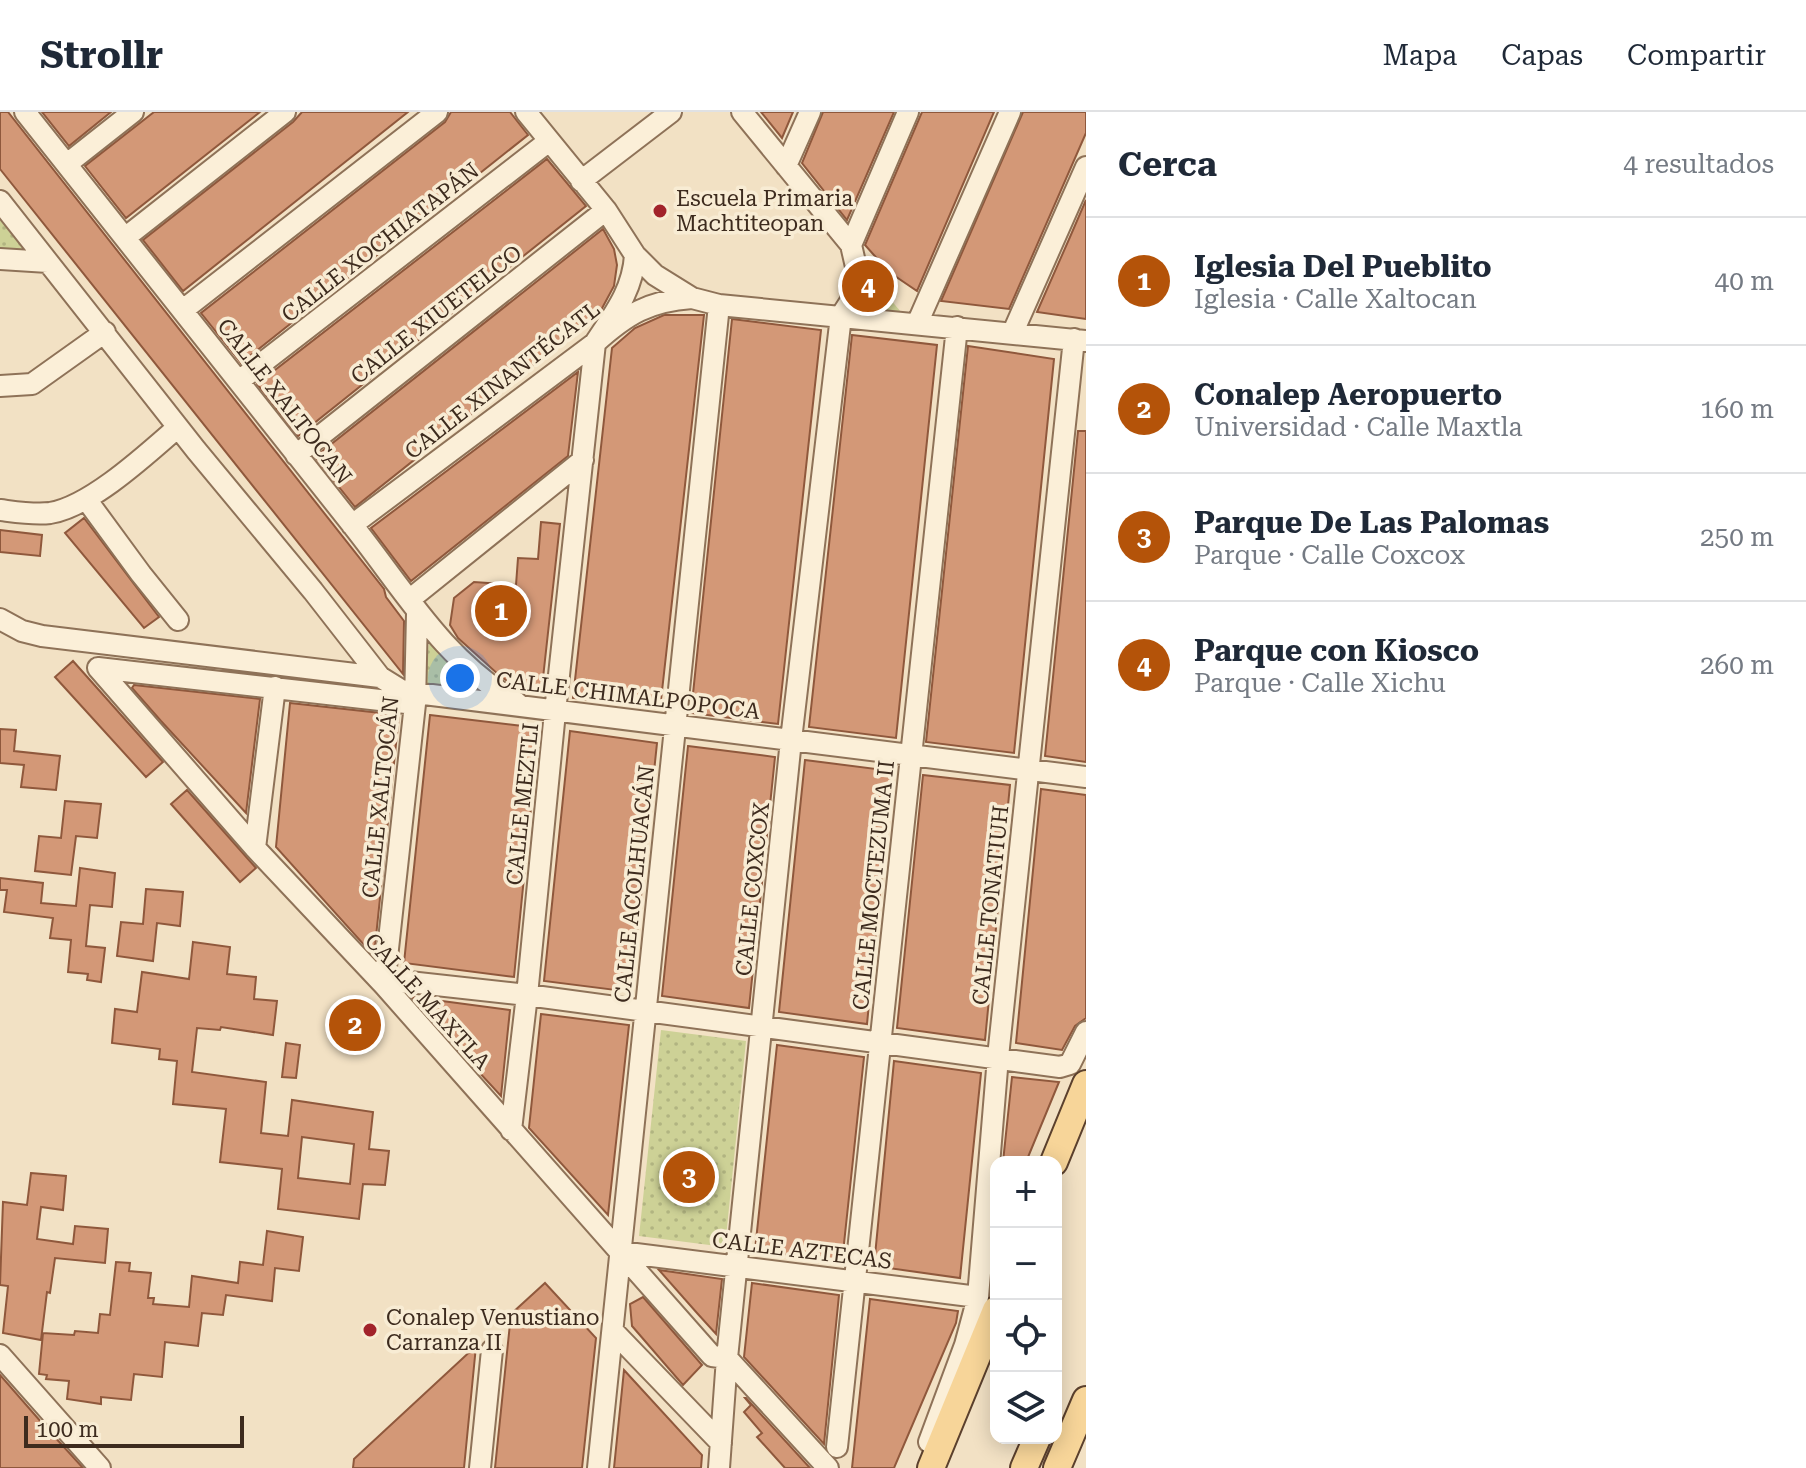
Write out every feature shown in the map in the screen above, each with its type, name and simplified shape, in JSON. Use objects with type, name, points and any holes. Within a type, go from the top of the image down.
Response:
[{"type":"main road","points":[[1056,1156],[1086,1084]]},
{"type":"main road","points":[[931,1468],[987,1303]]},
{"type":"main road","points":[[1057,1468],[1086,1400]]},
{"type":"main road","points":[[1024,1468],[1034,1444]]},
{"type":"street","name":"CALLE XALTOCAN","points":[[25,112],[352,525],[413,607],[462,663],[499,693],[521,706]]},
{"type":"street","points":[[67,164],[133,112]]},
{"type":"street","points":[[126,237],[285,112]]},
{"type":"street","points":[[183,310],[437,112]]},
{"type":"street","points":[[526,112],[606,210],[635,255],[655,275],[692,298],[719,305],[1080,340]]},
{"type":"street","points":[[581,181],[671,112]]},
{"type":"street","points":[[742,112],[851,245],[908,112]]},
{"type":"street","points":[[786,166],[810,112]]},
{"type":"street","points":[[917,324],[1010,112]]},
{"type":"street","name":"CALLE XOCHIATAPÁN","points":[[239,381],[549,141]]},
{"type":"street","points":[[1013,332],[1086,167]]},
{"type":"street","points":[[0,201],[380,677]]},
{"type":"street","name":"CALLE XIUETELCO","points":[[296,455],[606,210]]},
{"type":"street","name":"CALLE COXCOX","points":[[719,1468],[727,1358],[791,740],[841,316],[850,302],[856,283],[857,271],[851,245]]},
{"type":"street","name":"CALLE MEZTLI","points":[[511,1130],[595,343],[624,298],[634,274],[635,255]]},
{"type":"street","points":[[0,259],[48,262]]},
{"type":"street","name":"CALLE XINANTÉCATL","points":[[352,525],[595,343],[622,318],[669,299],[692,298]]},
{"type":"street","name":"CALLE ACOLHUACÁN","points":[[598,1468],[719,305]]},
{"type":"street","name":"CALLE MOCTEZUMA II","points":[[837,1447],[957,327]]},
{"type":"street","points":[[0,386],[32,384],[105,332]]},
{"type":"street","name":"CALLE TONATIUH","points":[[919,1468],[965,1345],[987,1303],[998,1057],[1028,771],[1080,340]]},
{"type":"street","points":[[0,510],[52,513],[86,499],[136,463],[178,427]]},
{"type":"street","points":[[413,607],[583,460]]},
{"type":"street","points":[[86,499],[178,620]]},
{"type":"street","name":"CALLE XALTOCÁN","points":[[384,985],[416,699],[413,607]]},
{"type":"street","name":"CALLE CHIMALPOPOCA","points":[[0,619],[22,631],[380,677],[416,699],[521,706],[1086,777]]},
{"type":"street","name":"CALLE MAXTLA","points":[[275,687],[98,668],[255,848],[384,985],[712,1356],[727,1358],[828,1468]]},
{"type":"street","points":[[255,848],[275,687],[416,699]]},
{"type":"street","points":[[384,985],[409,982],[527,995],[1068,1066],[1086,1032]]},
{"type":"street","name":"CALLE AZTECAS","points":[[620,1252],[854,1281],[987,1303]]},
{"type":"street","points":[[613,1331],[721,1443]]},
{"type":"street","points":[[480,1468],[492,1350]]},
{"type":"street","points":[[0,1355],[100,1468]]},
{"type":"green space","points":[[0,220],[26,252],[0,250]]},
{"type":"green space","points":[[863,267],[901,312],[854,305]]},
{"type":"green space","points":[[429,640],[501,698],[425,687]]},
{"type":"green space","points":[[661,1030],[746,1041],[725,1247],[639,1236]]},
{"type":"building","points":[[0,112],[8,112],[384,589],[386,597],[404,621],[403,674],[0,169]]},
{"type":"building","points":[[42,112],[111,112],[69,146]]},
{"type":"building","points":[[154,112],[260,112],[126,218],[85,166]]},
{"type":"building","points":[[302,112],[408,112],[183,291],[143,240]]},
{"type":"building","points":[[451,112],[510,112],[528,135],[241,363],[201,313],[445,122]]},
{"type":"building","points":[[761,112],[793,112],[782,138]]},
{"type":"building","points":[[823,112],[894,112],[847,220],[802,163]]},
{"type":"building","points":[[922,112],[994,112],[917,291],[889,272],[865,245]]},
{"type":"building","points":[[1023,112],[1086,112],[1086,133],[1009,309],[941,301]]},
{"type":"building","points":[[547,159],[586,206],[298,436],[257,384]]},
{"type":"building","points":[[1086,200],[1086,319],[1037,312],[1070,237]]},
{"type":"building","points":[[603,229],[614,249],[617,265],[614,286],[600,312],[355,507],[315,457]]},
{"type":"building","points":[[664,315],[704,315],[660,709],[573,698],[612,348],[635,328]]},
{"type":"building","points":[[732,319],[821,330],[778,724],[691,713]]},
{"type":"building","points":[[852,335],[937,345],[896,738],[809,727]]},
{"type":"building","points":[[968,346],[1054,359],[1014,753],[926,742]]},
{"type":"building","points":[[578,372],[568,456],[411,581],[371,528]]},
{"type":"building","points":[[1078,431],[1086,431],[1086,762],[1045,756]]},
{"type":"building","points":[[84,518],[159,617],[144,628],[65,533]]},
{"type":"building","points":[[541,522],[560,524],[542,687],[509,682],[500,676],[458,638],[450,625],[454,598],[474,582],[516,585],[518,558],[538,559]]},
{"type":"building","points":[[0,530],[42,535],[40,556],[0,552]]},
{"type":"building","points":[[73,661],[163,762],[146,777],[55,677]]},
{"type":"building","points":[[134,685],[260,699],[246,813],[132,688]]},
{"type":"building","points":[[290,703],[399,715],[374,956],[276,847]]},
{"type":"building","points":[[430,715],[539,728],[514,977],[404,963]]},
{"type":"building","points":[[0,729],[16,730],[14,751],[60,756],[56,790],[21,787],[24,765],[0,763]]},
{"type":"building","points":[[570,731],[657,743],[631,992],[544,981]]},
{"type":"building","points":[[688,746],[775,757],[749,1008],[662,996]]},
{"type":"building","points":[[805,760],[892,771],[867,1024],[779,1012]]},
{"type":"building","points":[[923,775],[1010,785],[985,1040],[897,1028]]},
{"type":"building","points":[[1041,789],[1086,795],[1086,1018],[1075,1026],[1062,1050],[1016,1043]]},
{"type":"building","points":[[187,790],[256,868],[240,882],[171,804]]},
{"type":"building","points":[[65,801],[101,804],[97,838],[76,836],[71,875],[35,871],[39,836],[61,838]]},
{"type":"building","points":[[80,868],[115,873],[112,907],[90,905],[86,946],[105,948],[101,982],[87,980],[88,974],[68,972],[71,940],[50,938],[53,918],[4,912],[7,890],[0,890],[0,878],[43,883],[41,903],[76,906]]},
{"type":"building","points":[[146,889],[183,892],[180,926],[157,923],[153,961],[117,956],[121,922],[143,924]]},
{"type":"building","points":[[193,942],[230,947],[227,974],[256,977],[254,999],[277,1001],[273,1035],[221,1027],[220,1030],[197,1028],[192,1072],[266,1082],[261,1133],[288,1136],[292,1100],[373,1112],[369,1149],[389,1151],[385,1185],[363,1184],[359,1219],[278,1209],[282,1169],[220,1162],[226,1109],[173,1104],[177,1061],[159,1059],[160,1049],[112,1043],[115,1009],[137,1012],[142,972],[189,979]],"holes":[[[302,1137],[354,1144],[350,1184],[298,1178]]]},
{"type":"building","points":[[412,997],[510,1010],[501,1096],[453,1044]]},
{"type":"building","points":[[541,1014],[629,1025],[608,1215],[529,1128]]},
{"type":"building","points":[[286,1043],[300,1045],[296,1078],[282,1077]]},
{"type":"building","points":[[777,1045],[864,1057],[842,1262],[755,1250]]},
{"type":"building","points":[[894,1061],[981,1073],[960,1278],[874,1266]]},
{"type":"building","points":[[1012,1077],[1059,1082],[1028,1156],[1004,1156]]},
{"type":"building","points":[[31,1173],[66,1176],[63,1210],[41,1207],[37,1239],[73,1244],[75,1226],[108,1229],[105,1263],[55,1258],[41,1340],[3,1333],[8,1286],[0,1285],[3,1202],[27,1205]]},
{"type":"building","points":[[267,1231],[303,1237],[299,1271],[275,1268],[272,1301],[226,1295],[223,1315],[202,1313],[198,1346],[165,1342],[162,1377],[134,1374],[131,1400],[101,1397],[101,1404],[67,1399],[69,1381],[46,1379],[47,1375],[39,1374],[43,1333],[98,1333],[100,1314],[110,1315],[116,1262],[130,1263],[129,1271],[151,1273],[148,1298],[154,1298],[153,1304],[189,1307],[192,1276],[238,1283],[240,1262],[263,1265]]},
{"type":"building","points":[[659,1270],[722,1279],[716,1334],[697,1313]]},
{"type":"building","points":[[545,1283],[596,1338],[582,1468],[495,1468],[511,1314]]},
{"type":"building","points":[[752,1283],[839,1295],[824,1444],[744,1357]]},
{"type":"building","points":[[643,1297],[702,1365],[683,1385],[632,1326],[630,1304]]},
{"type":"building","points":[[870,1299],[958,1311],[956,1323],[894,1468],[852,1468]]},
{"type":"building","points":[[476,1346],[464,1468],[353,1468],[354,1459]]},
{"type":"building","points":[[624,1370],[702,1455],[701,1468],[614,1468]]},
{"type":"building","points":[[0,1375],[42,1423],[83,1468],[0,1468]]},
{"type":"building","points":[[745,1398],[810,1468],[785,1468],[757,1437],[762,1433],[744,1412],[751,1405]]},
{"type":"place","name":"Escuela Primaria Machtiteopan","points":[[660,211]]},
{"type":"place","name":"Parque con Kiosco","points":[[868,286]]},
{"type":"place","name":"Iglesia Del Pueblito","points":[[501,611]]},
{"type":"place","name":"Conalep Aeropuerto","points":[[355,1025]]},
{"type":"place","name":"Parque De Las Palomas","points":[[689,1177]]},
{"type":"place","name":"Conalep Venustiano Carranza II","points":[[370,1330]]}]
